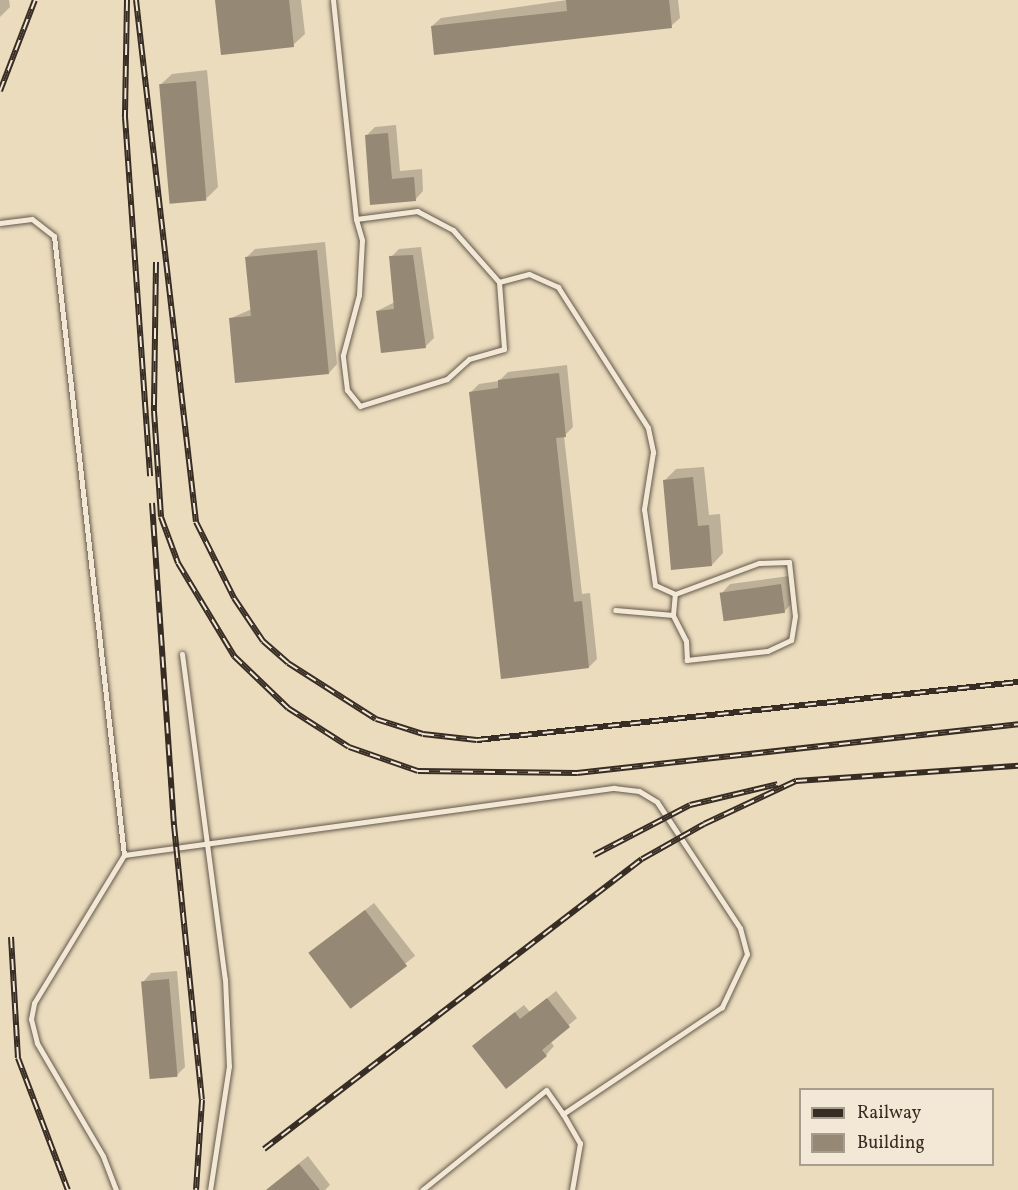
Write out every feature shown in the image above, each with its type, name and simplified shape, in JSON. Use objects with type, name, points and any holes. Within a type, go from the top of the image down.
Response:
[{"type":"lane","points":[[333,0],[356,219],[362,240],[359,295],[343,355],[347,390],[360,406],[447,379],[469,359],[504,349],[499,282],[436,218],[417,211],[356,219]]},
{"type":"lane","points":[[0,223],[32,219],[54,236],[123,855],[34,1003],[31,1019],[37,1043],[103,1156],[116,1190]]},
{"type":"lane","points":[[499,282],[530,274],[558,287],[592,348],[633,400],[648,428],[653,452],[644,509],[655,585],[675,594],[759,563],[789,562],[795,616],[791,640],[767,651],[687,660],[686,641],[673,615],[675,594]]},
{"type":"lane","points":[[615,610],[673,615]]},
{"type":"lane","points":[[182,654],[225,979],[229,1066],[210,1190]]},
{"type":"lane","points":[[123,855],[208,846],[614,788],[639,791],[657,802],[740,928],[747,954],[722,1006],[562,1114]]},
{"type":"lane","points":[[422,1190],[546,1090],[580,1143],[572,1190]]},
{"type":"building","points":[[215,0],[289,0],[294,47],[221,55]]},
{"type":"building","points":[[566,0],[669,0],[672,28],[434,55],[431,26],[567,11]]},
{"type":"building","points":[[196,81],[206,201],[170,204],[159,84]]},
{"type":"building","points":[[388,133],[392,179],[414,177],[416,201],[370,205],[365,135]]},
{"type":"building","points":[[317,250],[329,374],[235,383],[229,318],[251,316],[245,257]]},
{"type":"building","points":[[413,255],[426,348],[381,353],[376,311],[394,309],[389,256]]},
{"type":"building","points":[[559,373],[566,437],[556,438],[574,602],[582,601],[589,668],[501,679],[469,392],[498,388],[498,380]]},
{"type":"building","points":[[693,477],[698,526],[709,525],[712,566],[671,570],[663,480]]},
{"type":"building","points":[[781,584],[785,613],[724,621],[720,593]]},
{"type":"building","points":[[365,910],[407,966],[350,1009],[308,953]]},
{"type":"building","points":[[169,979],[178,1077],[150,1079],[141,981]]},
{"type":"building","points":[[547,998],[570,1027],[542,1050],[547,1056],[506,1089],[472,1046],[515,1012],[520,1019]]},
{"type":"building","points":[[299,1164],[320,1190],[266,1190]]},
{"type":"railway","points":[[0,91],[35,0]]},
{"type":"railway","points":[[127,0],[125,117],[150,476]]},
{"type":"railway","points":[[136,0],[196,522],[234,598],[263,641],[288,663],[376,719],[423,734],[477,740],[1018,682]]},
{"type":"railway","points":[[156,262],[154,411],[161,517],[178,563],[234,656],[288,708],[349,747],[418,771],[577,773],[1018,724]]},
{"type":"railway","points":[[152,503],[174,825],[202,1100],[196,1190]]},
{"type":"railway","points":[[264,1149],[642,859],[704,824],[796,781],[1018,766]]},
{"type":"railway","points":[[594,855],[690,805],[778,784]]},
{"type":"railway","points":[[11,937],[18,1058],[68,1190]]}]
